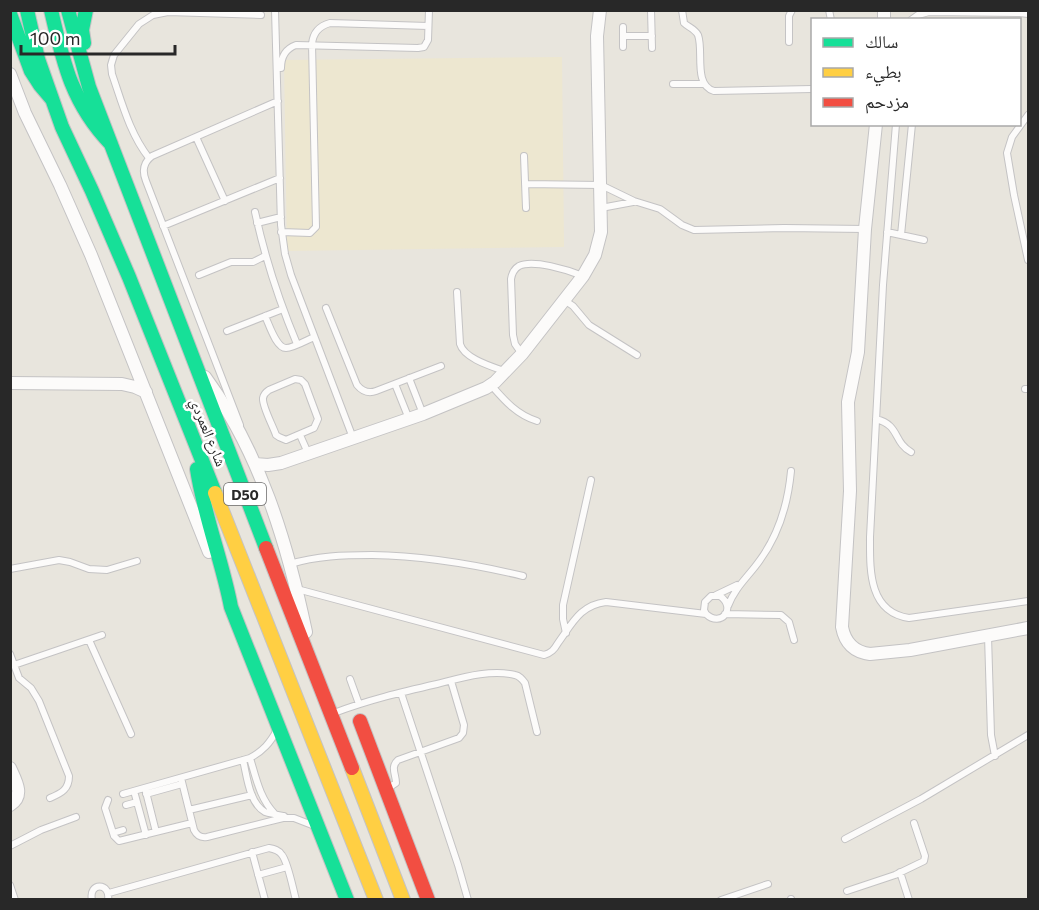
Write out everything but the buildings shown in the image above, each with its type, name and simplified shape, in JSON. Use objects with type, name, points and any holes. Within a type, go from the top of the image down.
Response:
[{"type":"main road","name":"شارع العمردي","points":[[27,10],[38,59],[71,150],[92,191],[129,277],[376,900]]},
{"type":"main road","points":[[51,10],[76,96],[92,122],[111,144]]},
{"type":"main road","name":"شارع العمردي","points":[[68,10],[89,87],[403,900]]},
{"type":"main road","points":[[86,10],[82,30],[89,87]]},
{"type":"main road","points":[[10,14],[18,30],[32,72],[51,98]]},
{"type":"main road","points":[[196,447],[200,487],[231,607],[347,900]]},
{"type":"main road","points":[[360,721],[428,900]]},
{"type":"street","points":[[255,464],[275,465],[409,420],[481,391],[491,385],[522,354],[583,276],[595,255],[600,239],[597,36],[593,10]]},
{"type":"street","points":[[597,36],[600,10]]},
{"type":"street","points":[[11,75],[25,113],[92,255],[231,607]]},
{"type":"street","points":[[876,126],[865,229],[858,352],[848,402],[850,491],[843,633],[853,648],[864,654],[870,654],[910,650],[1029,628]]},
{"type":"street","points":[[194,362],[219,397],[241,435],[278,523],[296,589],[312,666]]},
{"type":"street","points":[[122,384],[129,378],[135,364]]},
{"type":"street","points":[[10,383],[122,384],[146,392]]},
{"type":"street","points":[[10,768],[19,793],[18,798],[10,805]]},
{"type":"lane","points":[[275,10],[281,232],[288,265],[353,438]]},
{"type":"lane","points":[[651,10],[652,48]]},
{"type":"lane","points":[[682,10],[684,22],[695,31],[698,37],[703,84],[708,89],[811,89]]},
{"type":"lane","points":[[789,42],[789,16],[792,10]]},
{"type":"lane","points":[[278,86],[281,61],[285,52],[292,46],[312,44],[421,48],[428,43],[427,12]]},
{"type":"lane","points":[[914,18],[929,12],[1029,14]]},
{"type":"lane","points":[[149,158],[132,132],[112,74],[112,60],[117,51],[143,21],[158,13],[261,15]]},
{"type":"lane","points":[[281,232],[310,233],[316,227],[312,44],[318,29],[330,23],[428,26]]},
{"type":"lane","points":[[623,27],[623,47]]},
{"type":"lane","points":[[623,36],[652,36]]},
{"type":"lane","points":[[673,84],[703,84]]},
{"type":"lane","points":[[241,435],[237,415],[143,173],[144,165],[149,158],[278,101]]},
{"type":"lane","points":[[896,126],[887,232],[870,537],[870,568],[873,586],[886,607],[902,617],[916,618],[1029,601]]},
{"type":"lane","points":[[901,235],[912,126]]},
{"type":"lane","points":[[1020,126],[1009,142],[1007,153],[1029,260]]},
{"type":"lane","points":[[196,137],[225,201]]},
{"type":"lane","points":[[524,156],[526,208]]},
{"type":"lane","points":[[163,226],[280,178]]},
{"type":"lane","points":[[525,184],[601,185],[634,201],[660,209],[682,225],[694,230],[865,229]]},
{"type":"lane","points":[[601,208],[634,201]]},
{"type":"lane","points":[[255,212],[265,256],[297,344]]},
{"type":"lane","points":[[257,223],[281,217]]},
{"type":"lane","points":[[887,232],[924,240]]},
{"type":"lane","points":[[199,275],[231,262],[253,262],[265,256]]},
{"type":"lane","points":[[522,354],[513,336],[511,279],[514,270],[521,265],[537,265],[567,269],[583,276]]},
{"type":"lane","points":[[457,292],[462,350],[504,371]]},
{"type":"lane","points":[[564,300],[573,306],[589,325],[637,355]]},
{"type":"lane","points":[[326,308],[363,391],[372,393],[441,366]]},
{"type":"lane","points":[[227,331],[283,309]]},
{"type":"lane","points":[[266,316],[280,346],[288,347],[314,337]]},
{"type":"lane","points":[[410,378],[423,414]]},
{"type":"lane","points":[[295,380],[301,380],[306,384],[318,419],[314,428],[300,435],[286,440],[276,435],[263,402],[264,395],[269,390],[295,380]]},
{"type":"lane","points":[[395,384],[409,420]]},
{"type":"lane","points":[[491,385],[516,411],[537,421]]},
{"type":"lane","points":[[876,419],[889,425],[901,444],[911,452]]},
{"type":"lane","points":[[300,435],[308,453]]},
{"type":"lane","points":[[740,584],[705,602],[704,610],[708,617],[715,619],[723,617],[730,598],[760,560],[776,532],[787,503],[791,471]]},
{"type":"lane","points":[[566,633],[563,605],[591,480]]},
{"type":"lane","points":[[290,564],[309,558],[341,555],[402,556],[458,562],[523,576]]},
{"type":"lane","points":[[10,569],[59,560],[89,569],[107,570],[137,561]]},
{"type":"lane","points":[[296,589],[541,655],[547,655],[552,651],[584,609],[598,603],[606,602],[706,614]]},
{"type":"lane","points":[[715,596],[723,598],[726,610]]},
{"type":"lane","points":[[726,610],[781,615],[789,622],[794,640]]},
{"type":"lane","points":[[14,665],[102,635]]},
{"type":"lane","points":[[988,636],[991,735],[995,756]]},
{"type":"lane","points":[[89,640],[131,734]]},
{"type":"lane","points":[[10,654],[19,678],[36,694],[69,776],[66,790],[50,798]]},
{"type":"lane","points":[[331,714],[359,704],[466,677],[493,674],[514,675],[521,677],[525,683],[537,732]]},
{"type":"lane","points":[[350,680],[359,704]]},
{"type":"lane","points":[[386,789],[396,783],[393,768],[396,762],[459,738],[463,733],[464,725],[451,681]]},
{"type":"lane","points":[[401,693],[452,843],[468,900]]},
{"type":"lane","points":[[123,794],[146,791],[247,759],[268,745],[279,726]]},
{"type":"lane","points":[[845,839],[921,799],[1029,735]]},
{"type":"lane","points":[[247,759],[252,795],[262,810],[299,819],[318,828]]},
{"type":"lane","points":[[247,759],[262,796],[275,814]]},
{"type":"lane","points":[[181,781],[195,833],[198,836],[204,838],[288,817]]},
{"type":"lane","points":[[134,791],[146,835]]},
{"type":"lane","points":[[146,791],[156,832]]},
{"type":"lane","points":[[189,810],[252,795]]},
{"type":"lane","points":[[108,800],[105,806],[109,811],[113,833],[117,840],[121,841],[192,823]]},
{"type":"lane","points":[[126,804],[137,802]]},
{"type":"lane","points":[[10,846],[41,830],[76,817]]},
{"type":"lane","points":[[847,891],[900,873],[924,861],[926,858],[914,823]]},
{"type":"lane","points":[[134,827],[143,825]]},
{"type":"lane","points":[[113,833],[123,830]]},
{"type":"lane","points":[[92,900],[91,892],[95,887],[105,888],[108,896],[269,848],[282,853],[296,900]]},
{"type":"lane","points":[[252,852],[265,900]]},
{"type":"lane","points":[[258,874],[287,867]]},
{"type":"lane","points":[[900,873],[909,900]]},
{"type":"lane","points":[[722,900],[768,884]]},
{"type":"lane","points":[[10,885],[15,900]]},
{"type":"shaded area","points":[[562,57],[564,247],[287,251],[284,60]]},
{"type":"traffic: fast","points":[[27,10],[38,59],[62,127],[129,277],[215,493]]},
{"type":"traffic: fast","points":[[51,10],[65,65],[78,98],[98,129],[111,144]]},
{"type":"traffic: fast","points":[[68,10],[89,87],[266,548]]},
{"type":"traffic: fast","points":[[84,43],[82,30],[86,10]]},
{"type":"traffic: fast","points":[[10,14],[31,71],[51,98]]},
{"type":"traffic: fast","points":[[197,469],[231,607]]},
{"type":"traffic: fast","points":[[231,607],[347,900]]},
{"type":"traffic: slow","points":[[215,493],[376,900]]},
{"type":"traffic: slow","points":[[352,768],[403,900]]},
{"type":"traffic: jam","points":[[266,548],[352,768]]},
{"type":"traffic: jam","points":[[360,721],[428,900]]}]
